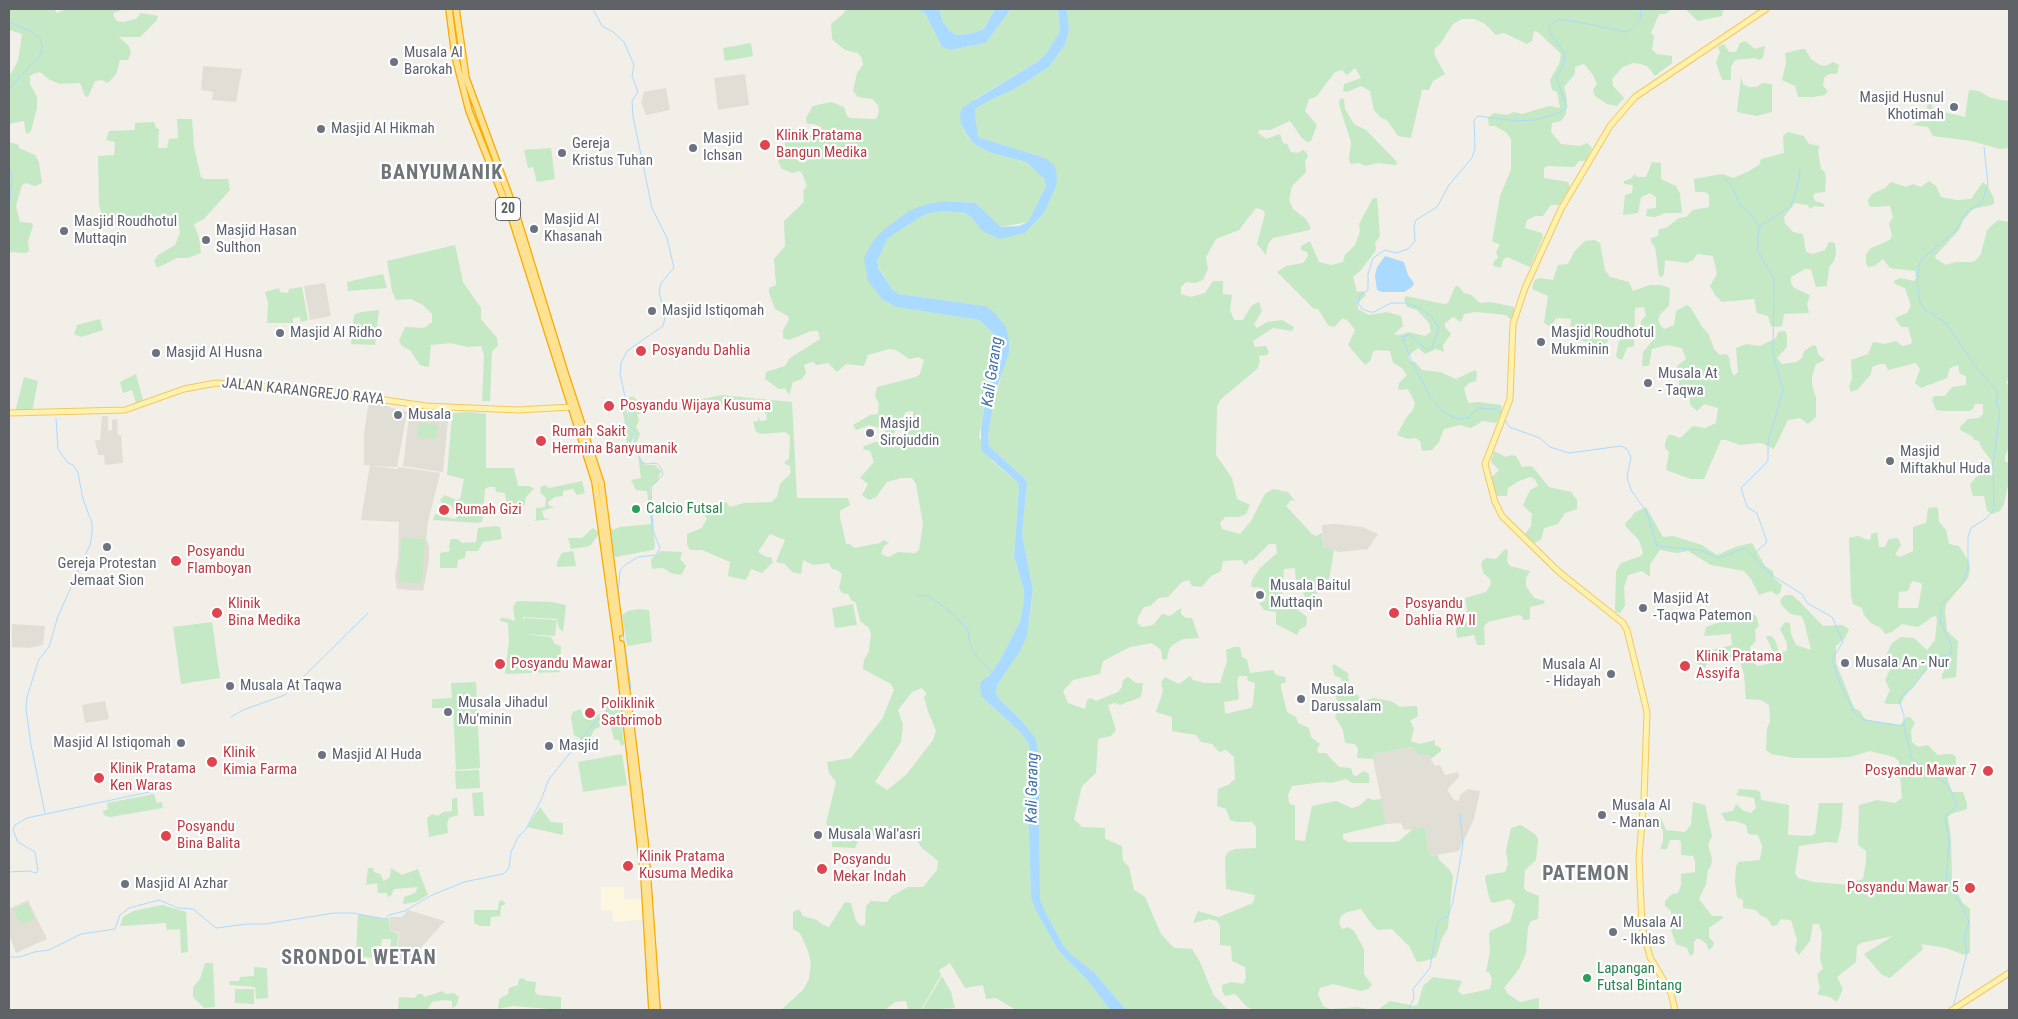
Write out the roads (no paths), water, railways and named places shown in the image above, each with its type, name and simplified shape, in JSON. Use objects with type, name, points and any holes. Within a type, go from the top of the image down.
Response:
[{"type":"highway","name":"20","points":[[449,9],[460,80],[469,111],[504,197],[531,273],[573,408],[601,483],[642,838],[657,1010]]},
{"type":"highway","name":"20","points":[[456,9],[466,78],[518,217],[531,273]]},
{"type":"highway","name":"20","points":[[652,1010],[654,974]]},
{"type":"main road","points":[[1675,1010],[1671,993],[1650,957],[1642,926],[1639,858],[1644,798],[1647,712],[1627,630],[1617,618],[1559,572],[1502,516],[1488,476],[1486,459],[1510,399],[1513,324],[1525,288],[1561,209],[1610,126],[1635,97],[1766,9]]},
{"type":"main road","name":"JALAN KARANGREJO RAYA","points":[[9,413],[125,410],[184,389],[216,383],[316,390],[426,406],[518,410],[573,408]]},
{"type":"main road","points":[[1954,1009],[2009,973]]},
{"type":"water","points":[[917,9],[939,9],[943,22],[950,31],[957,35],[969,34],[984,29],[995,9],[1011,9],[986,43],[950,50],[942,47],[925,13]]},
{"type":"water","name":"Kali Garang","points":[[1058,9],[1067,9],[1069,30],[1065,45],[1049,67],[1013,90],[975,109],[978,137],[1045,158],[1055,166],[1057,176],[1056,187],[1044,213],[1025,233],[999,239],[981,230],[972,218],[965,213],[941,211],[924,215],[888,238],[877,261],[879,269],[892,289],[899,294],[985,306],[994,312],[1006,327],[1009,353],[996,391],[988,436],[989,446],[1027,483],[1022,534],[1033,590],[1027,636],[1019,653],[997,685],[996,693],[1000,700],[1021,720],[1036,739],[1039,759],[1040,899],[1063,945],[1072,955],[1095,973],[1126,1010],[1110,1010],[1088,981],[1058,950],[1035,909],[1031,898],[1028,802],[1031,753],[1028,743],[1021,733],[982,697],[980,688],[981,681],[990,675],[1000,660],[1020,622],[1024,599],[1024,591],[1014,556],[1019,487],[1017,482],[981,450],[981,427],[995,343],[992,332],[979,320],[896,307],[883,300],[868,281],[864,258],[873,241],[881,232],[909,211],[924,205],[945,201],[976,203],[1001,227],[1019,226],[1028,222],[1046,186],[1044,179],[1026,162],[991,153],[974,144],[961,124],[960,114],[963,107],[1037,62],[1046,54],[1060,31]]},
{"type":"water","points":[[1385,256],[1404,262],[1408,275],[1414,283],[1412,287],[1404,292],[1382,292],[1377,290],[1375,276],[1377,267]]},
{"type":"waterway","points":[[593,9],[602,26],[613,32],[624,42],[634,65],[632,76],[638,92],[632,101],[633,116],[652,208],[667,238],[674,268],[661,283],[659,291],[665,318],[663,326],[627,351],[621,363],[620,374],[630,418],[625,421],[634,432],[634,447],[642,462],[646,464],[656,463],[661,468],[663,475],[651,487],[653,530],[660,548],[656,555],[638,557],[625,565],[620,571],[618,597]]},
{"type":"waterway","points":[[1502,415],[1497,409],[1479,408],[1467,418],[1457,419],[1443,412],[1430,396],[1411,360],[1402,337],[1410,335],[1427,350],[1432,347],[1439,328],[1431,316],[1420,308],[1406,303],[1391,303],[1374,312],[1370,312],[1362,309],[1358,302],[1360,295],[1368,290],[1368,274],[1373,258],[1385,250],[1396,253],[1408,249],[1415,241],[1414,226],[1416,220],[1437,207],[1449,185],[1472,158],[1475,148],[1474,120],[1478,116],[1516,121],[1535,120],[1559,113],[1567,107],[1556,78],[1564,65],[1565,54],[1549,31],[1550,25],[1559,19],[1626,32],[1640,20],[1641,9]]},
{"type":"waterway","points":[[9,22],[32,32],[41,39],[42,47],[40,55],[9,89]]},
{"type":"waterway","points":[[1904,726],[1904,715],[1899,701],[1902,696],[1913,687],[1934,658],[1951,654],[1952,648],[1940,620],[1942,604],[1964,582],[1968,567],[1968,537],[1971,528],[1987,518],[1994,509],[1993,465],[2000,410],[1996,403],[1998,392],[1976,367],[1946,323],[1924,309],[1920,302],[1917,282],[1920,261],[1955,231],[1968,211],[1982,202],[1988,184],[1984,147]]},
{"type":"waterway","points":[[9,167],[12,179],[9,206]]},
{"type":"waterway","points":[[1753,555],[1767,542],[1757,513],[1747,507],[1741,488],[1768,461],[1768,442],[1783,390],[1773,354],[1774,279],[1758,251],[1758,236],[1760,226],[1791,206],[1800,170]]},
{"type":"waterway","points":[[1724,177],[1733,188],[1740,206],[1746,209],[1759,226]]},
{"type":"waterway","points":[[45,813],[31,745],[26,709],[27,697],[39,659],[49,647],[58,616],[90,545],[92,533],[92,523],[83,499],[78,473],[58,449],[56,418]]},
{"type":"waterway","points":[[1504,418],[1509,427],[1540,438],[1550,447],[1569,453],[1621,446],[1627,449],[1631,457],[1627,477],[1631,490],[1647,513],[1657,546],[1700,550],[1719,558],[1745,548],[1770,574],[1802,594],[1807,603],[1832,617],[1843,642],[1832,659],[1841,687],[1855,713],[1864,720],[1904,726],[1912,759],[1949,786],[1957,806],[1945,816],[1949,841],[1946,882],[1959,901],[1969,922],[1964,939],[1967,953],[1953,1007]]},
{"type":"waterway","points":[[917,595],[929,596],[952,613],[968,630],[970,645],[976,655],[992,672]]},
{"type":"waterway","points":[[231,717],[243,710],[285,695],[368,613]]},
{"type":"waterway","points":[[623,633],[631,688],[629,690]]},
{"type":"waterway","points":[[9,957],[20,957],[34,952],[49,950],[81,934],[115,929],[120,915],[129,908],[159,900],[178,908],[193,909],[216,928],[265,924],[334,913],[352,913],[386,919],[389,915],[405,911],[430,896],[464,882],[503,874],[509,868],[511,852],[518,837],[526,829],[541,800],[549,779],[594,723],[621,699]]},
{"type":"waterway","points":[[9,872],[29,871],[36,873],[38,870],[35,852],[18,842],[13,830],[15,825],[27,818],[154,791]]},
{"type":"waterway","points":[[1408,1010],[1414,998],[1413,989],[1430,968],[1438,921],[1448,916],[1453,902],[1463,844],[1460,814]]},
{"type":"place","name":"Musala Al Barokah","points":[[394,62]]},
{"type":"place","name":"Masjid Husnul Khotimah","points":[[1954,107]]},
{"type":"place","name":"Masjid Al Hikmah","points":[[321,129]]},
{"type":"place","name":"Klinik Pratama Bangun Medika","points":[[765,145]]},
{"type":"place","name":"Masjid Ichsan","points":[[693,148]]},
{"type":"place","name":"Gereja Kristus Tuhan","points":[[562,153]]},
{"type":"place","name":"Masjid Al Khasanah","points":[[534,229]]},
{"type":"place","name":"Masjid Roudhotul Muttaqin","points":[[64,231]]},
{"type":"place","name":"Masjid Hasan Sulthon","points":[[206,240]]},
{"type":"place","name":"Masjid Istiqomah","points":[[652,311]]},
{"type":"place","name":"Masjid Al Ridho","points":[[280,333]]},
{"type":"place","name":"Masjid Roudhotul Mukminin","points":[[1541,342]]},
{"type":"place","name":"Posyandu Dahlia","points":[[641,351]]},
{"type":"place","name":"Masjid Al Husna","points":[[156,353]]},
{"type":"place","name":"Musala At - Taqwa","points":[[1648,383]]},
{"type":"place","name":"Posyandu Wijaya Kusuma","points":[[609,406]]},
{"type":"place","name":"Musala","points":[[398,415]]},
{"type":"place","name":"Masjid Sirojuddin","points":[[870,433]]},
{"type":"place","name":"Rumah Sakit Hermina Banyumanik","points":[[541,441]]},
{"type":"place","name":"Masjid Miftakhul Huda","points":[[1890,461]]},
{"type":"place","name":"Calcio Futsal","points":[[636,509]]},
{"type":"place","name":"Rumah Gizi","points":[[444,510]]},
{"type":"place","name":"Gereja Protestan Jemaat Sion","points":[[107,547]]},
{"type":"place","name":"Posyandu Flamboyan","points":[[176,561]]},
{"type":"place","name":"Musala Baitul Muttaqin","points":[[1260,595]]},
{"type":"place","name":"Masjid At -Taqwa Patemon","points":[[1643,608]]},
{"type":"place","name":"Klinik Bina Medika","points":[[217,613]]},
{"type":"place","name":"Posyandu Dahlia RW II","points":[[1394,613]]},
{"type":"place","name":"Musala An - Nur","points":[[1845,663]]},
{"type":"place","name":"Posyandu Mawar","points":[[500,664]]},
{"type":"place","name":"Klinik Pratama Assyifa","points":[[1685,666]]},
{"type":"place","name":"Musala Al - Hidayah","points":[[1611,674]]},
{"type":"place","name":"Musala At Taqwa","points":[[230,686]]},
{"type":"place","name":"Musala Darussalam","points":[[1301,699]]},
{"type":"place","name":"Musala Jihadul Mu'minin","points":[[448,712]]},
{"type":"place","name":"Poliklinik Satbrimob","points":[[590,713]]},
{"type":"place","name":"Masjid Al Istiqomah","points":[[181,743]]},
{"type":"place","name":"Masjid","points":[[549,746]]},
{"type":"place","name":"Masjid Al Huda","points":[[322,755]]},
{"type":"place","name":"Klinik Kimia Farma","points":[[212,762]]},
{"type":"place","name":"Posyandu Mawar 7","points":[[1988,771]]},
{"type":"place","name":"Klinik Pratama Ken Waras","points":[[99,778]]},
{"type":"place","name":"Musala Al - Manan","points":[[1602,815]]},
{"type":"place","name":"Musala Wal'asri","points":[[818,835]]},
{"type":"place","name":"Posyandu Bina Balita","points":[[166,836]]},
{"type":"place","name":"Klinik Pratama Kusuma Medika","points":[[628,866]]},
{"type":"place","name":"Posyandu Mekar Indah","points":[[822,869]]},
{"type":"place","name":"Masjid Al Azhar","points":[[125,884]]},
{"type":"place","name":"Posyandu Mawar 5","points":[[1970,888]]},
{"type":"place","name":"Musala Al - Ikhlas","points":[[1613,932]]},
{"type":"place","name":"Lapangan Futsal Bintang","points":[[1587,978]]},
{"type":"district","name":"BANYUMANIK","points":[[442,174]]},
{"type":"district","name":"PATEMON","points":[[1586,875]]},
{"type":"district","name":"SRONDOL WETAN","points":[[359,959]]}]
